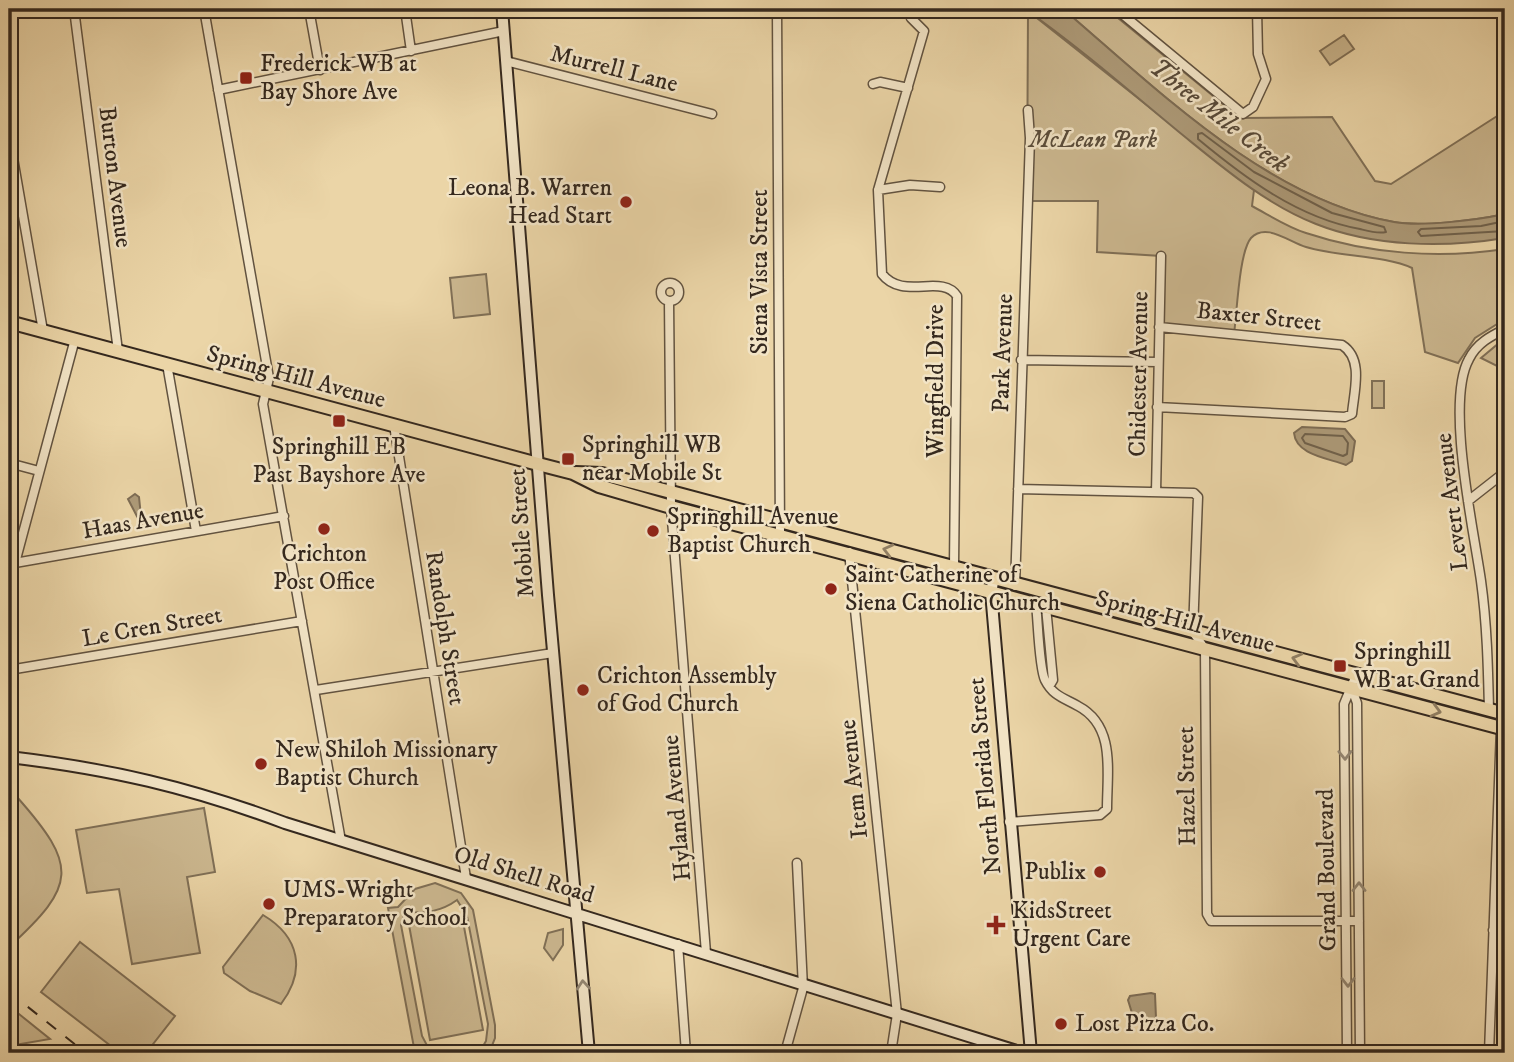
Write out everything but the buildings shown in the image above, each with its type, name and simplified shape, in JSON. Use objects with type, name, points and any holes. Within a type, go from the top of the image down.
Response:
[{"type":"main road","name":"Spring Hill Avenue","points":[[9,321],[573,473],[599,486],[780,536],[1503,729]]},
{"type":"main road","name":"Spring Hill Avenue","points":[[573,473],[602,474],[1505,714]]},
{"type":"street","name":"Burton Avenue","points":[[74,9],[118,351]]},
{"type":"street","points":[[204,9],[269,378],[263,404],[341,841]]},
{"type":"street","points":[[309,9],[320,70]]},
{"type":"street","points":[[405,9],[411,51]]},
{"type":"street","name":"Mobile Street","points":[[502,9],[553,653],[589,1053]]},
{"type":"street","name":"Siena Vista Street","points":[[777,9],[780,536]]},
{"type":"street","points":[[1116,9],[1243,114],[1253,107],[1266,79],[1258,54],[1257,9]]},
{"type":"street","name":"Wingfield Drive","points":[[911,18],[924,32],[878,190],[882,274],[890,285],[905,288],[942,286],[953,290],[957,296],[954,566]]},
{"type":"street","points":[[218,90],[504,31]]},
{"type":"street","name":"Murrell Lane","points":[[506,61],[712,114]]},
{"type":"street","points":[[873,85],[880,82],[908,88]]},
{"type":"street","name":"Park Avenue","points":[[1012,598],[1015,584],[1030,138],[1028,110]]},
{"type":"street","points":[[9,135],[12,165],[43,331]]},
{"type":"street","points":[[878,190],[909,185],[940,187]]},
{"type":"street","name":"Chidester Avenue","points":[[1156,492],[1161,256]]},
{"type":"street","name":"Hyland Avenue","points":[[669,301],[671,506],[706,953]]},
{"type":"street","name":"Baxter Street","points":[[1157,407],[1345,417],[1352,414],[1356,361],[1352,352],[1342,345],[1159,327]]},
{"type":"street","name":"Levert Avenue","points":[[1489,710],[1488,652],[1461,425],[1463,377],[1469,358],[1486,338],[1505,329]]},
{"type":"street","points":[[12,563],[75,339]]},
{"type":"street","points":[[1021,360],[1158,362]]},
{"type":"street","points":[[167,364],[196,531]]},
{"type":"street","name":"Randolph Street","points":[[394,425],[466,878]]},
{"type":"street","points":[[9,463],[39,471]]},
{"type":"street","points":[[1468,501],[1505,471]]},
{"type":"street","points":[[1018,489],[1156,492],[1194,494],[1198,497],[1193,632],[1205,649]]},
{"type":"street","name":"Haas Avenue","points":[[12,563],[284,516]]},
{"type":"street","name":"Item Avenue","points":[[848,540],[897,1014],[891,1053]]},
{"type":"street","name":"North Florida Street","points":[[994,578],[991,592],[1031,1053]]},
{"type":"street","points":[[1009,822],[1105,813],[1107,752],[1102,729],[1088,711],[1059,698],[1045,680],[1041,606]]},
{"type":"street","name":"Le Cren Street","points":[[9,670],[302,621]]},
{"type":"street","name":"Hazel Street","points":[[1205,649],[1208,914],[1212,921],[1348,921]]},
{"type":"street","points":[[316,690],[553,653]]},
{"type":"street","name":"Grand Boulevard","points":[[1347,1053],[1348,921],[1344,704],[1356,675]]},
{"type":"street","name":"Grand Boulevard","points":[[1352,689],[1357,703],[1360,1053]]},
{"type":"street","points":[[1503,729],[1489,1051],[1505,1053]]},
{"type":"street","name":"Old Shell Road","points":[[9,757],[140,776],[1023,1053]]},
{"type":"street","points":[[785,1053],[803,984],[797,863]]},
{"type":"street","points":[[1348,921],[1359,921]]},
{"type":"street","points":[[1493,930],[1505,933]]},
{"type":"street","points":[[678,944],[686,1053]]},
{"type":"green space","points":[[1063,9],[1107,9],[1240,118],[1332,117],[1375,181],[1391,184],[1505,111],[1505,214],[1434,223],[1394,222],[1347,210],[1302,190],[1259,166],[1216,137]]},
{"type":"green space","name":"McLean Park","points":[[1028,11],[1254,190],[1252,206],[1285,224],[1306,233],[1354,246],[1404,253],[1455,254],[1505,249],[1505,319],[1475,338],[1458,363],[1425,352],[1412,268],[1388,261],[1319,250],[1299,245],[1271,232],[1264,232],[1251,238],[1247,245],[1239,283],[1234,334],[1159,327],[1161,256],[1097,252],[1098,201],[1027,201]]},
{"type":"green space","points":[[1344,35],[1354,49],[1330,65],[1320,51]]},
{"type":"green space","points":[[486,274],[490,314],[454,318],[450,278]]},
{"type":"green space","points":[[1505,338],[1505,370],[1481,358]]},
{"type":"green space","points":[[1372,381],[1384,381],[1384,408],[1372,408]]},
{"type":"green space","points":[[17,797],[51,841],[59,858],[61,875],[48,907],[9,947],[9,802]]},
{"type":"green space","points":[[204,808],[215,872],[187,877],[200,953],[132,964],[119,889],[87,893],[76,830]]},
{"type":"green space","points":[[435,883],[461,893],[473,910],[495,1025],[495,1038],[489,1053],[479,1053],[486,1041],[488,1024],[467,916],[457,900],[432,911],[405,911],[401,925],[422,1036],[431,1053],[415,1053],[388,908],[398,907],[415,889]]},
{"type":"green space","points":[[263,915],[285,934],[295,955],[294,979],[281,1004],[250,991],[224,973],[223,967]]},
{"type":"green space","points":[[462,916],[483,1030],[430,1040],[409,925]]},
{"type":"green space","points":[[563,929],[563,945],[553,960],[544,948],[548,933]]},
{"type":"green space","points":[[80,942],[175,1016],[146,1053],[120,1053],[41,992]]},
{"type":"green space","points":[[9,1006],[50,1039],[9,1046]]},
{"type":"water","points":[[1025,9],[1063,9],[1216,137],[1259,166],[1302,190],[1347,210],[1394,222],[1434,223],[1505,214],[1505,238],[1434,244],[1385,241],[1338,232],[1297,216],[1227,171]]},
{"type":"water","points":[[1302,427],[1345,429],[1355,441],[1352,461],[1346,465],[1307,451],[1300,446],[1294,433]]},
{"type":"water","points":[[135,494],[139,497],[142,526],[128,499]]},
{"type":"water","points":[[1155,994],[1156,1018],[1153,1021],[1132,1013],[1128,1000],[1130,996]]},
{"type":"waterway","points":[[934,13],[940,9]]},
{"type":"railway","points":[[9,992],[86,1053]]},
{"type":"place","name":"Frederick WB at Bay Shore Ave","points":[[246,78]]},
{"type":"place","name":"Leona B. Warren Head Start","points":[[626,202]]},
{"type":"place","name":"Springhill EB Past Bayshore Ave","points":[[339,421]]},
{"type":"place","name":"Springhill WB near Mobile St","points":[[568,459]]},
{"type":"place","name":"Crichton Post Office","points":[[324,529]]},
{"type":"place","name":"Springhill Avenue Baptist Church","points":[[653,531]]},
{"type":"place","name":"Saint Catherine of Siena Catholic Church","points":[[831,589]]},
{"type":"place","name":"Springhill WB at Grand","points":[[1340,666]]},
{"type":"place","name":"Crichton Assembly of God Church","points":[[583,690]]},
{"type":"place","name":"New Shiloh Missionary Baptist Church","points":[[261,764]]},
{"type":"place","name":"Publix","points":[[1100,872]]},
{"type":"place","name":"UMS-Wright Preparatory School","points":[[269,904]]},
{"type":"place","name":"KidsStreet Urgent Care","points":[[996,925]]},
{"type":"place","name":"Lost Pizza Co.","points":[[1061,1024]]},
{"type":"water label","name":"Three Mile Creek","points":[[1219,116]]}]
